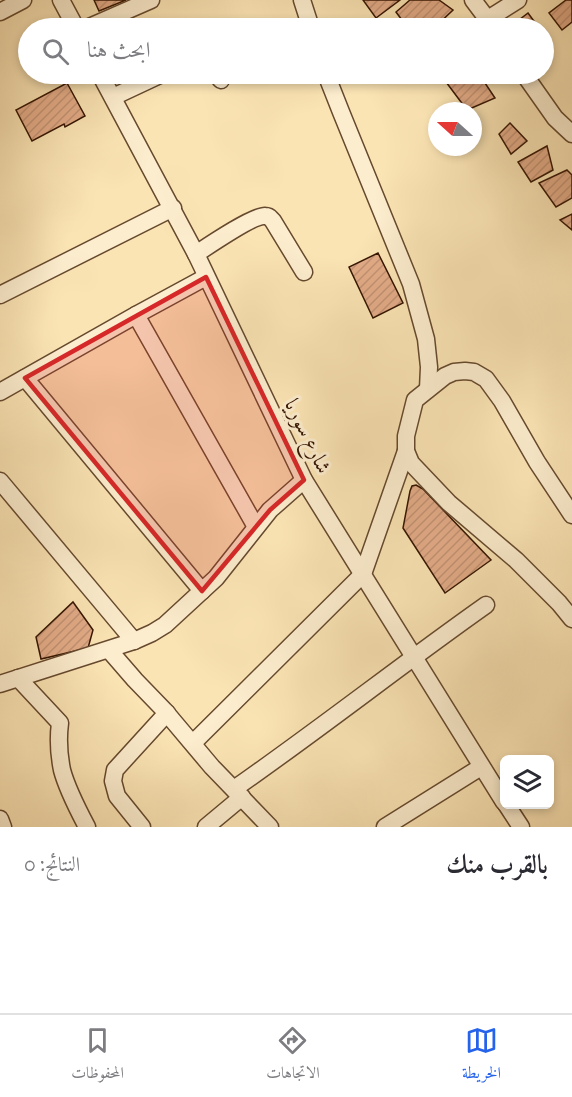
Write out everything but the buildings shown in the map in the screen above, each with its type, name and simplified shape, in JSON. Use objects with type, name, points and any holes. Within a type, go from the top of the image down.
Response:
[{"type":"street","points":[[0,12],[23,0]]},
{"type":"street","points":[[61,0],[71,18]]},
{"type":"street","points":[[110,18],[151,0]]},
{"type":"street","points":[[302,0],[308,18]]},
{"type":"street","points":[[473,0],[486,18]]},
{"type":"street","points":[[498,18],[518,0]]},
{"type":"street","name":"شارع سوريا","points":[[106,84],[173,208],[304,480],[500,796]]},
{"type":"street","points":[[113,97],[141,84]]},
{"type":"street","points":[[330,84],[411,284],[426,339],[429,367],[428,389]]},
{"type":"street","points":[[531,84],[555,118],[572,134]]},
{"type":"street","points":[[0,295],[173,208]]},
{"type":"street","points":[[196,254],[219,238],[265,216],[273,221],[304,272]]},
{"type":"street","points":[[0,392],[206,277]]},
{"type":"street","points":[[136,315],[256,527]]},
{"type":"street","points":[[193,743],[363,574],[406,451],[406,436],[416,400],[445,376],[465,371],[474,372],[486,379],[572,515]]},
{"type":"street","points":[[25,378],[202,591]]},
{"type":"street","points":[[406,451],[411,463],[449,503],[516,560],[572,619]]},
{"type":"street","points":[[0,684],[109,650],[152,633],[165,625],[216,578],[270,510],[304,480]]},
{"type":"street","points":[[0,481],[134,641]]},
{"type":"street","points":[[206,827],[238,793],[293,747],[486,605]]},
{"type":"street","points":[[109,650],[167,713],[212,767],[270,827]]},
{"type":"street","points":[[18,678],[60,723],[58,738],[63,771],[87,827]]},
{"type":"street","points":[[142,827],[117,796],[113,781],[115,770],[167,713]]},
{"type":"street","points":[[385,827],[481,767]]},
{"type":"street","name":"شارع سوريا","points":[[509,809],[521,827]]},
{"type":"street","points":[[0,819],[3,827]]},
{"type":"highlighted area","points":[[206,277],[304,480],[270,510],[202,591],[25,378]]}]
